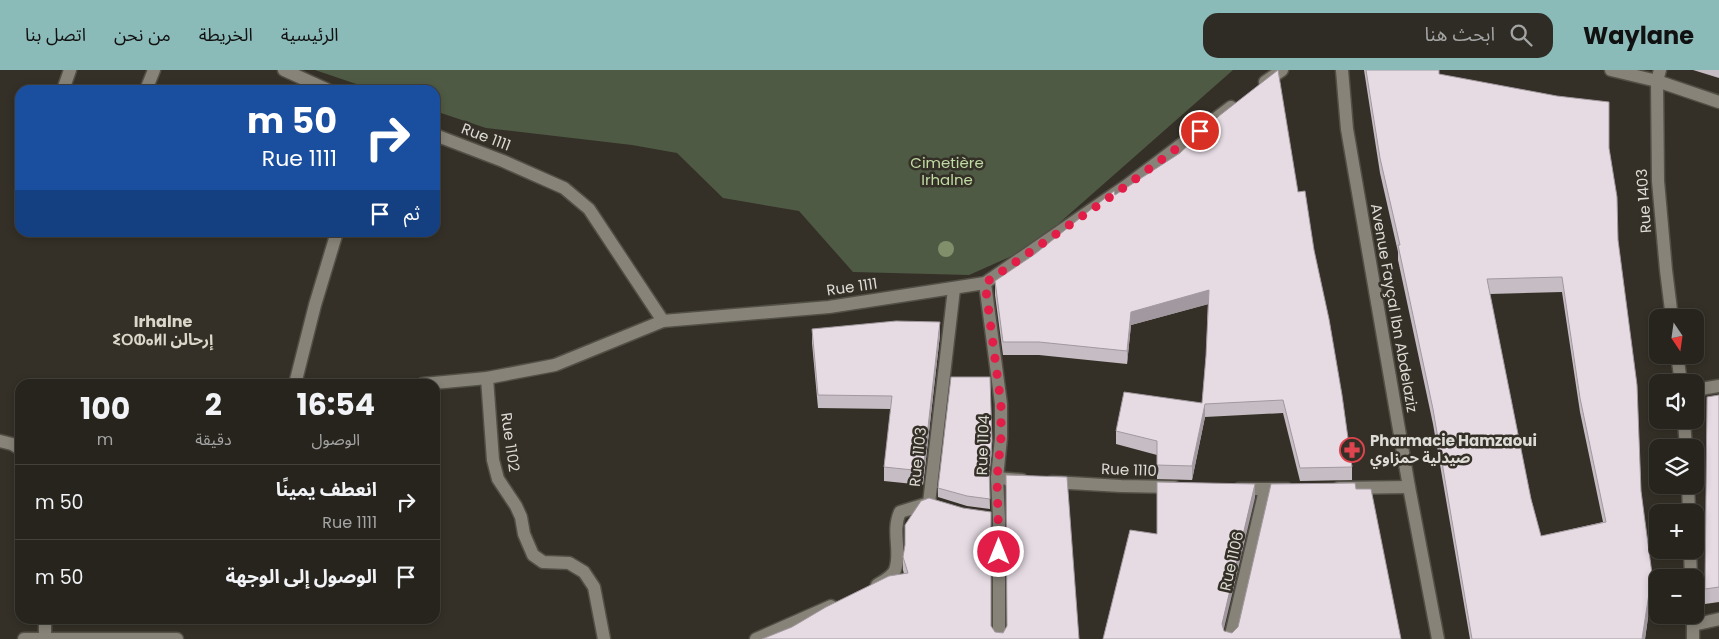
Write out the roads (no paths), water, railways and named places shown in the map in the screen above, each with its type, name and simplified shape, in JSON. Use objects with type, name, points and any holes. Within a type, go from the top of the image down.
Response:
[{"type":"street","points":[[65,85],[70,70]]},
{"type":"street","points":[[148,85],[154,70]]},
{"type":"street","points":[[284,70],[317,85]]},
{"type":"street","points":[[1258,87],[1282,70]]},
{"type":"street","name":"Avenue Fayçal Ibn Abdelaziz","points":[[1342,70],[1347,129],[1409,486],[1438,639]]},
{"type":"street","points":[[1612,70],[1658,75],[1719,102]]},
{"type":"street","name":"Rue 1403","points":[[1658,75],[1658,181],[1671,309]]},
{"type":"street","name":"Rue 1111","points":[[440,137],[503,161],[564,188],[589,209],[663,321],[829,307],[985,283],[1126,186],[1242,99]]},
{"type":"street","points":[[296,379],[315,305],[335,237]]},
{"type":"street","name":"Rue 1104","points":[[985,283],[1001,404],[1001,438],[993,517],[999,639]]},
{"type":"street","name":"Rue 1103","points":[[868,589],[886,580],[894,571],[896,522],[900,512],[934,504],[954,289]]},
{"type":"street","points":[[440,382],[487,378],[556,365],[663,321]]},
{"type":"street","name":"Rue 1102","points":[[487,378],[493,460],[498,479],[516,506],[521,517],[524,534],[533,554],[543,562],[569,563],[584,572],[594,588],[604,639]]},
{"type":"street","points":[[1704,388],[1719,386]]},
{"type":"street","points":[[0,441],[15,446]]},
{"type":"street","name":"Rue 1110","points":[[997,478],[1121,486],[1188,488]]},
{"type":"street","points":[[1323,488],[1409,486]]},
{"type":"street","points":[[1227,489],[1304,489]]},
{"type":"street","name":"Rue 1106","points":[[1230,639],[1265,490]]},
{"type":"street","points":[[756,639],[841,601]]},
{"type":"street","points":[[1704,620],[1719,619]]},
{"type":"street","points":[[45,624],[45,638]]},
{"type":"street","points":[[1693,624],[1693,639]]},
{"type":"street","points":[[24,639],[177,639]]},
{"type":"place","name":"Pharmacie Hamzaoui صيدلية حمزاوي","points":[[1352,450]]},
{"type":"district","name":"Irhalne ⵉⵔⵀⴰⵍⵏ إرحالن","points":[[163,330]]},
{"type":"park label","name":"Cimetière Irhalne","points":[[947,172]]}]
